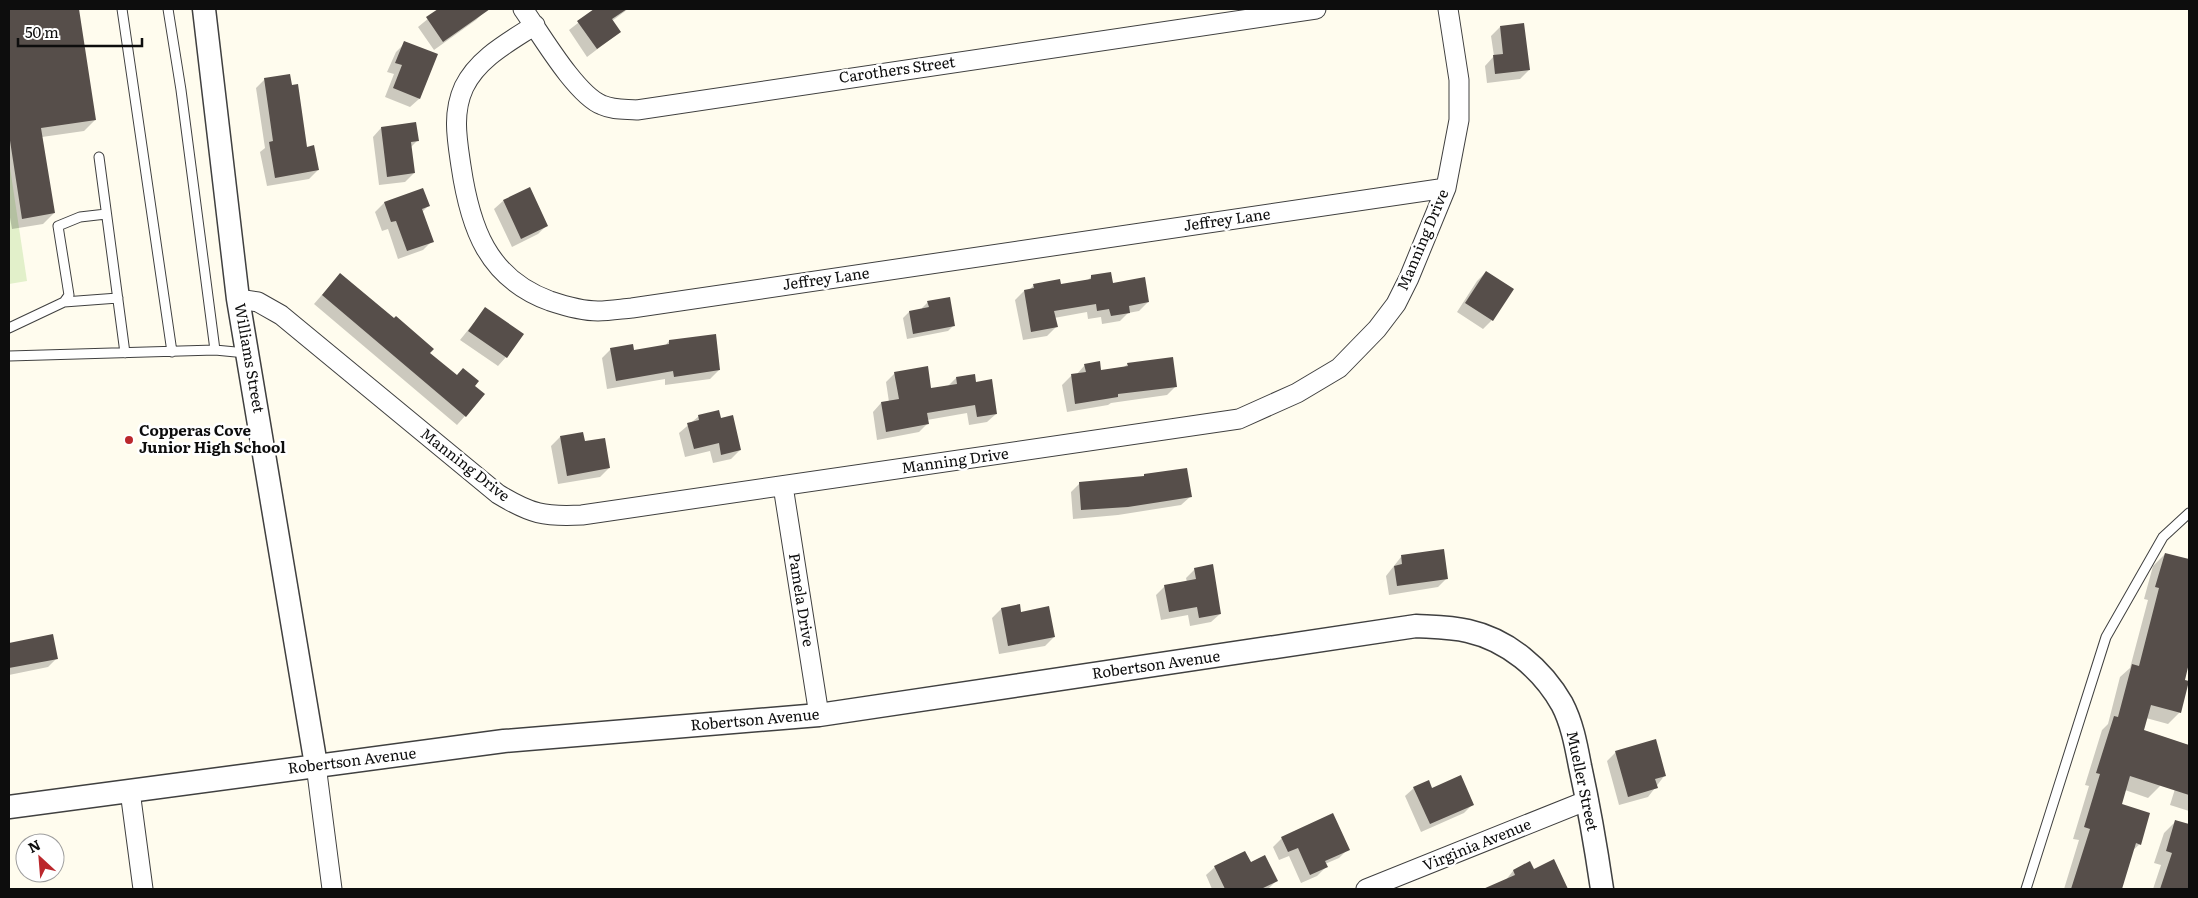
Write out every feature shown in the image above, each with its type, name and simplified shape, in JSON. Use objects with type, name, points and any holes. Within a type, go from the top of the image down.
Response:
[{"type":"street","name":"Williams Street","points":[[204,9],[238,298],[249,354],[316,765]]},
{"type":"street","name":"Carothers Street","points":[[523,9],[572,78],[589,98],[600,105],[615,110],[637,110],[1316,9]]},
{"type":"street","name":"Manning Drive","points":[[238,298],[258,302],[281,315],[498,494],[527,510],[543,516],[582,515],[1239,419],[1297,393],[1339,368],[1377,329],[1396,304],[1409,278],[1446,188],[1459,120],[1459,80],[1448,9]]},
{"type":"street","name":"Jeffrey Lane","points":[[535,25],[491,55],[474,71],[464,88],[457,111],[456,132],[465,191],[472,221],[481,242],[497,266],[514,282],[536,296],[570,308],[597,311],[632,308],[1446,188]]},
{"type":"street","name":"Pamela Drive","points":[[784,486],[819,715]]},
{"type":"street","name":"Robertson Avenue","points":[[9,807],[504,741],[819,715],[1416,626],[1446,627],[1470,631],[1498,642]]},
{"type":"street","name":"Mueller Street","points":[[1498,642],[1533,666],[1562,705],[1574,735],[1588,800],[1602,889]]},
{"type":"street","points":[[316,765],[332,889]]},
{"type":"street","points":[[130,791],[143,889]]},
{"type":"street","name":"Virginia Avenue","points":[[1366,889],[1588,800]]},
{"type":"lane","points":[[122,9],[172,352]]},
{"type":"lane","points":[[168,9],[215,350]]},
{"type":"lane","points":[[99,157],[125,353]]},
{"type":"lane","points":[[64,302],[69,295],[58,226],[80,217],[106,214]]},
{"type":"lane","points":[[9,328],[64,302],[118,298]]},
{"type":"lane","points":[[9,356],[215,350],[249,354]]},
{"type":"lane","points":[[2026,889],[2106,637],[2163,536],[2189,513]]},
{"type":"green space","points":[[9,161],[27,281],[9,284]]},
{"type":"building","points":[[9,9],[79,9],[96,120],[41,128],[55,213],[22,219],[9,134]]},
{"type":"building","points":[[438,9],[490,9],[443,42],[426,17]]},
{"type":"building","points":[[594,9],[627,9],[612,19],[621,32],[597,49],[577,21]]},
{"type":"building","points":[[1524,23],[1530,70],[1495,74],[1493,55],[1503,54],[1500,26]]},
{"type":"building","points":[[404,41],[438,54],[420,99],[393,88],[402,65],[395,63]]},
{"type":"building","points":[[290,74],[292,85],[298,84],[307,147],[314,145],[319,170],[275,178],[269,142],[273,141],[264,78]]},
{"type":"building","points":[[416,122],[419,141],[411,142],[415,173],[387,177],[381,127]]},
{"type":"building","points":[[530,187],[548,226],[521,239],[503,200]]},
{"type":"building","points":[[423,188],[430,206],[422,209],[434,242],[407,251],[396,221],[391,222],[384,202]]},
{"type":"building","points":[[1486,271],[1514,289],[1493,321],[1465,303]]},
{"type":"building","points":[[1111,272],[1113,283],[1145,277],[1149,302],[1129,306],[1130,313],[1111,316],[1109,309],[1097,311],[1096,304],[1054,311],[1058,327],[1031,332],[1024,290],[1034,288],[1033,284],[1060,279],[1061,284],[1091,279],[1091,275]]},
{"type":"building","points":[[340,273],[394,318],[396,316],[434,349],[430,353],[457,375],[463,368],[479,381],[475,386],[485,394],[466,417],[322,295]]},
{"type":"building","points":[[950,297],[955,326],[913,334],[909,311],[929,307],[927,301]]},
{"type":"building","points":[[485,307],[524,334],[507,358],[468,331]]},
{"type":"building","points":[[716,334],[720,370],[674,377],[673,371],[616,381],[610,348],[633,344],[634,350],[669,344],[669,340]]},
{"type":"building","points":[[1173,357],[1177,387],[1118,394],[1118,397],[1075,404],[1071,374],[1086,372],[1084,364],[1100,361],[1101,370],[1128,366],[1127,363]]},
{"type":"building","points":[[928,366],[931,388],[957,384],[956,377],[975,374],[976,382],[992,379],[997,414],[977,417],[975,405],[927,413],[929,424],[886,432],[881,402],[899,399],[894,372]]},
{"type":"building","points":[[719,410],[721,418],[733,415],[741,450],[721,455],[719,443],[694,449],[687,423],[699,420],[698,415]]},
{"type":"building","points":[[583,432],[585,441],[605,438],[610,468],[567,476],[560,436]]},
{"type":"building","points":[[1187,468],[1192,497],[1128,507],[1081,510],[1079,482],[1144,476],[1144,474]]},
{"type":"building","points":[[1444,549],[1448,579],[1397,586],[1394,566],[1402,564],[1401,555]]},
{"type":"building","points":[[2165,553],[2189,559],[2189,663],[2185,680],[2189,681],[2181,713],[2151,705],[2144,730],[2189,745],[2189,795],[2130,776],[2122,804],[2150,813],[2141,845],[2136,843],[2122,889],[2071,889],[2090,829],[2084,827],[2100,774],[2096,773],[2114,716],[2118,717],[2132,664],[2139,666],[2159,588],[2155,587]]},
{"type":"building","points":[[1213,564],[1221,614],[1199,618],[1197,607],[1169,612],[1164,585],[1196,579],[1194,568]]},
{"type":"building","points":[[1020,604],[1021,612],[1049,606],[1055,637],[1008,646],[1001,608]]},
{"type":"building","points":[[53,634],[58,659],[9,668],[9,643]]},
{"type":"building","points":[[1656,739],[1666,776],[1655,779],[1658,788],[1628,797],[1615,751]]},
{"type":"building","points":[[1461,775],[1474,805],[1430,824],[1413,787],[1429,780],[1432,788]]},
{"type":"building","points":[[1333,813],[1350,850],[1325,861],[1328,867],[1310,875],[1298,848],[1288,852],[1281,837]]},
{"type":"building","points":[[2175,820],[2189,824],[2189,889],[2160,889],[2172,853],[2166,851]]},
{"type":"building","points":[[1245,851],[1251,862],[1265,855],[1278,881],[1261,889],[1225,889],[1214,866]]},
{"type":"building","points":[[1554,859],[1568,889],[1483,889],[1515,875],[1513,870],[1530,861],[1534,869]]},
{"type":"place","name":"Copperas Cove Junior High School","points":[[129,440]]}]
